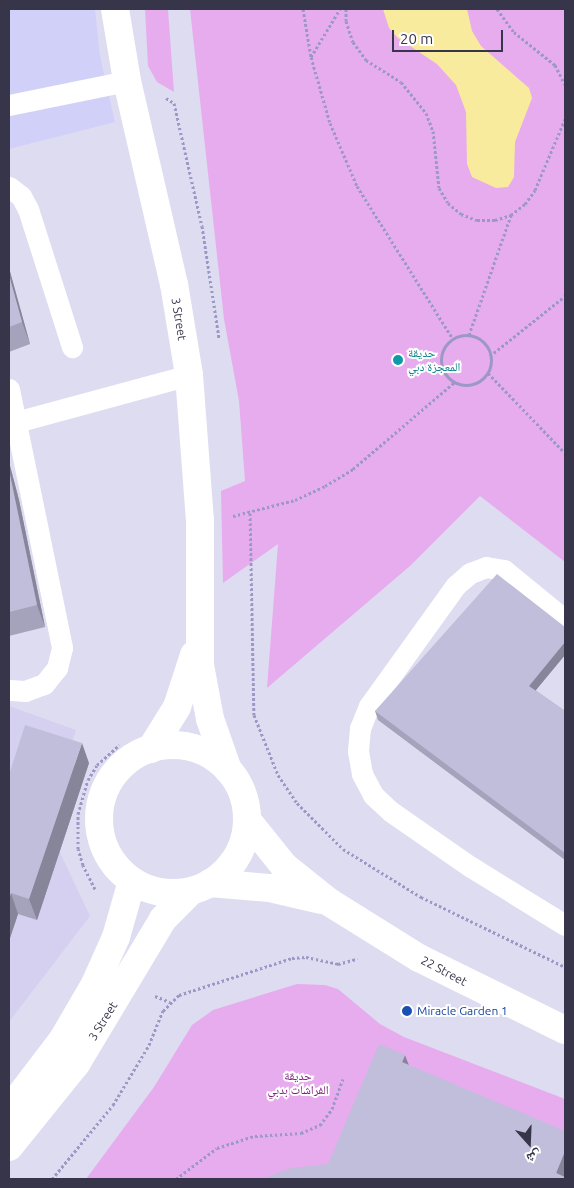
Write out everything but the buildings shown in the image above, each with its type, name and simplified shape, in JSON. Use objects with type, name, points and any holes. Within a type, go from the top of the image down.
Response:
[{"type":"street","name":"3 Street","points":[[115,9],[127,80],[174,284],[189,375],[200,521],[198,634],[204,692],[228,770]]},
{"type":"street","name":"3 Street","points":[[151,749],[180,700],[198,634]]},
{"type":"street","points":[[172,746],[193,748],[213,756],[228,770],[240,785],[248,821],[242,846],[230,868],[200,888],[169,893],[150,890],[132,881],[115,864],[104,844],[99,821],[102,797],[113,776],[124,765],[151,749],[172,746]]},
{"type":"street","name":"22 Street","points":[[248,821],[284,866],[329,902],[374,931],[465,982],[563,1025]]},
{"type":"street","name":"3 Street","points":[[9,1110],[63,1039],[95,984],[116,937],[132,881]]},
{"type":"street","name":"3 Street","points":[[9,1147],[76,1064],[163,919],[200,888]]},
{"type":"street","name":"22 Street","points":[[200,888],[270,888],[329,902]]},
{"type":"lane","points":[[9,106],[127,80]]},
{"type":"lane","points":[[9,187],[21,196],[28,209],[72,347]]},
{"type":"lane","points":[[16,422],[189,375]]},
{"type":"lane","points":[[9,389],[62,648],[57,668],[44,684],[25,691],[9,690]]},
{"type":"lane","points":[[565,620],[504,570],[486,567],[470,573],[456,585],[369,706],[360,728],[358,751],[362,774],[373,794],[390,811],[471,867],[565,924]]},
{"type":"path","points":[[303,9],[310,57],[330,123],[357,186],[453,339]]},
{"type":"path","points":[[310,57],[340,9]]},
{"type":"path","points":[[346,9],[346,21],[353,42],[366,60],[401,82],[426,113],[433,132],[439,188],[448,203],[461,214],[477,220],[495,220],[511,215],[525,204],[535,190],[565,119]]},
{"type":"path","points":[[496,9],[514,32],[555,65],[564,79],[565,85]]},
{"type":"path","points":[[162,96],[174,103],[202,226],[220,345]]},
{"type":"path","points":[[469,336],[511,215]]},
{"type":"path","points":[[490,356],[565,296]]},
{"type":"path","points":[[469,336],[484,342],[490,356],[488,373],[473,384],[455,382],[447,376],[442,356],[453,339],[469,336]]},
{"type":"path","points":[[488,373],[565,453]]},
{"type":"path","points":[[200,521],[250,513],[295,500],[325,486],[353,468],[455,382]]},
{"type":"path","points":[[98,895],[83,866],[78,849],[78,814],[81,796],[98,765],[125,740]]},
{"type":"path","points":[[52,1179],[113,1105],[149,1045],[163,1012],[179,995],[292,958],[306,957],[346,964],[360,956],[374,931]]},
{"type":"path","points":[[176,1179],[217,1148],[255,1136],[301,1133],[320,1125],[332,1109],[343,1079]]},
{"type":"shaded area","points":[[9,9],[565,9],[565,1179],[9,1179]]},
{"type":"shaded area","points":[[9,9],[95,9],[100,56],[115,122],[9,149]]},
{"type":"shaded area","points":[[383,9],[467,9],[472,31],[481,46],[529,88],[532,98],[515,142],[514,177],[508,187],[496,188],[472,177],[467,164],[466,112],[456,85],[437,64],[398,38],[389,28]]},
{"type":"shaded area","points":[[9,706],[76,730],[46,823],[90,916],[9,1022]]},
{"type":"green space","points":[[145,9],[168,9],[174,92],[157,82],[148,66]]},
{"type":"green space","name":"حديقة المعجزة دبي","points":[[190,9],[565,9],[565,562],[480,496],[410,566],[267,688],[278,544],[223,583],[221,491],[245,481],[239,401],[224,319]]},
{"type":"green space","name":"حديقة الفراشات بدبي","points":[[297,984],[325,985],[338,989],[380,1024],[404,1037],[565,1099],[565,1179],[86,1179],[154,1087],[192,1025],[213,1010]]},
{"type":"place","name":"حديقة المعجزة دبي","points":[[398,360]]},
{"type":"place","name":"Miracle Garden 1","points":[[407,1011]]}]
